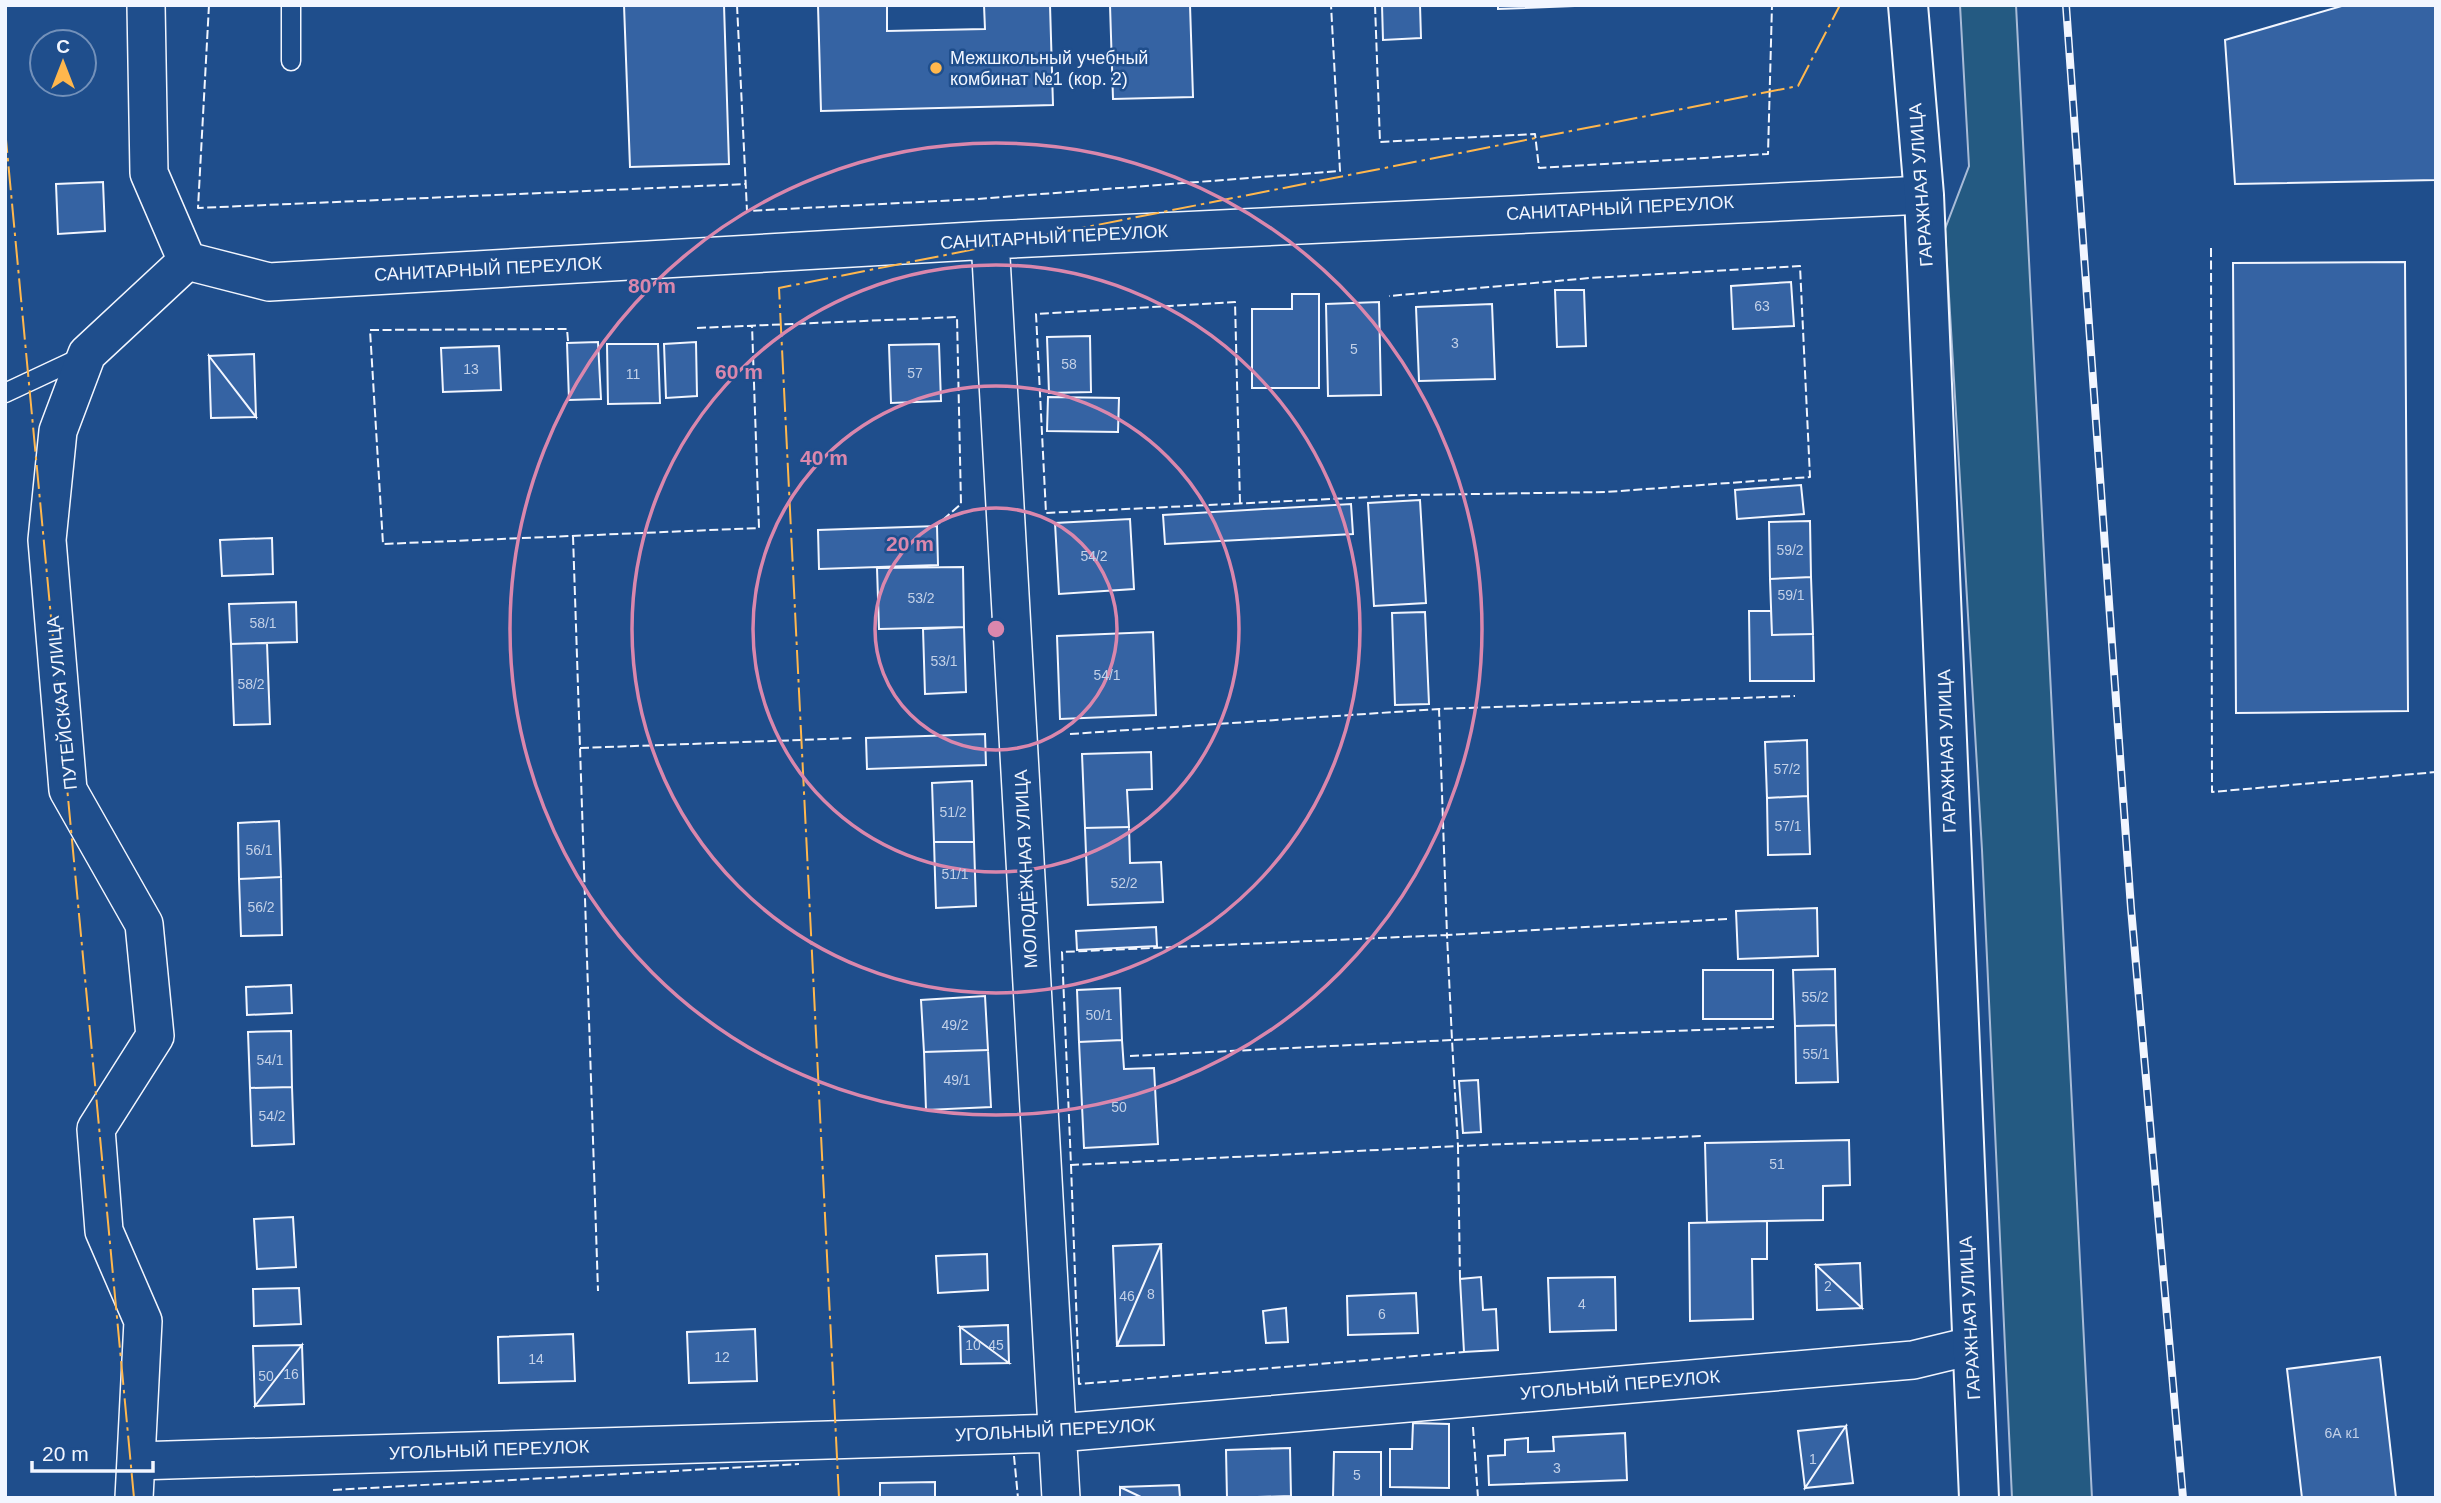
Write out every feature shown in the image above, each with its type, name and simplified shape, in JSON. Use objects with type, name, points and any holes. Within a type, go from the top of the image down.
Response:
[{"type":"street","points":[[146,5],[149,173],[187,261]]},
{"type":"street","name":"ГАРАЖНАЯ УЛИЦА","points":[[1908,5],[1924,195],[1979,1498]]},
{"type":"street","name":"САНИТАРНЫЙ ПЕРЕУЛОК","points":[[187,261],[269,282],[990,240],[1924,195]]},
{"type":"street","name":"МОЛОДЁЖНАЯ УЛИЦА","points":[[990,240],[1061,1498]]},
{"type":"street","name":"ПУТЕЙСКАЯ УЛИЦА","points":[[134,1498],[143,1321],[104,1231],[96,1129],[155,1036],[144,924],[68,790],[47,540],[58,432],[87,355],[187,261]]},
{"type":"street","name":"УГОЛЬНЫЙ ПЕРЕУЛОК","points":[[136,1461],[1058,1433],[1913,1360],[1971,1346]]},
{"type":"lane","points":[[291,5],[291,61]]},
{"type":"lane","points":[[5,393],[87,355]]},
{"type":"shaded area","points":[[1960,5],[2016,5],[2092,1498],[2012,1498],[1982,850],[1945,229],[1969,166]]},
{"type":"building","points":[[624,5],[724,5],[729,164],[630,167]]},
{"type":"building","name":"Межшкольный учебный комбинат №1 (кор. 2)","points":[[818,5],[887,5],[887,31],[985,29],[984,5],[1050,5],[1053,105],[821,111]]},
{"type":"building","points":[[1110,5],[1190,5],[1193,97],[1113,99]]},
{"type":"building","points":[[1382,5],[1420,5],[1421,38],[1383,40]]},
{"type":"building","points":[[1498,5],[1600,5],[1498,9]]},
{"type":"building","points":[[2345,5],[2436,5],[2436,180],[2235,184],[2225,40]]},
{"type":"building","points":[[103,182],[105,231],[58,234],[56,184]]},
{"type":"building","points":[[2405,262],[2408,711],[2236,713],[2233,263]]},
{"type":"building","points":[[1791,282],[1794,326],[1733,329],[1731,286]]},
{"type":"building","points":[[1555,290],[1584,290],[1586,346],[1557,347]]},
{"type":"building","points":[[1292,294],[1319,294],[1319,388],[1252,388],[1252,309],[1292,309]]},
{"type":"building","points":[[1379,302],[1381,395],[1328,396],[1326,304]]},
{"type":"building","points":[[1492,304],[1495,379],[1419,381],[1416,307]]},
{"type":"building","points":[[1090,336],[1091,392],[1049,393],[1047,337]]},
{"type":"building","points":[[598,342],[601,399],[569,400],[567,343]]},
{"type":"building","points":[[696,342],[697,396],[666,398],[664,344]]},
{"type":"building","points":[[607,344],[658,344],[660,403],[608,404]]},
{"type":"building","points":[[939,344],[941,401],[891,403],[889,345]]},
{"type":"building","points":[[499,346],[501,390],[443,392],[441,348]]},
{"type":"building","points":[[254,354],[256,417],[209,356]]},
{"type":"building","points":[[209,356],[256,417],[211,418]]},
{"type":"building","points":[[1048,397],[1119,398],[1118,432],[1047,431]]},
{"type":"building","points":[[1801,485],[1804,514],[1737,519],[1735,490]]},
{"type":"building","points":[[1420,500],[1426,603],[1374,606],[1368,503]]},
{"type":"building","points":[[1351,504],[1353,534],[1165,544],[1163,515]]},
{"type":"building","points":[[1130,519],[1134,589],[1059,594],[1055,523]]},
{"type":"building","points":[[1810,521],[1811,577],[1770,579],[1769,522]]},
{"type":"building","points":[[937,526],[938,565],[819,569],[818,530]]},
{"type":"building","points":[[272,538],[273,574],[222,576],[220,540]]},
{"type":"building","points":[[963,567],[964,627],[879,629],[877,568]]},
{"type":"building","points":[[1811,577],[1813,634],[1772,635],[1770,579]]},
{"type":"building","points":[[296,602],[297,642],[231,644],[229,604]]},
{"type":"building","points":[[1749,611],[1771,611],[1772,635],[1813,634],[1814,681],[1750,681]]},
{"type":"building","points":[[1425,612],[1429,704],[1395,705],[1392,613]]},
{"type":"building","points":[[964,627],[966,692],[925,694],[923,629]]},
{"type":"building","points":[[1153,632],[1156,715],[1060,719],[1057,636]]},
{"type":"building","points":[[267,643],[270,724],[234,725],[231,644]]},
{"type":"building","points":[[985,734],[986,765],[867,769],[866,738]]},
{"type":"building","points":[[1807,740],[1808,796],[1767,798],[1765,742]]},
{"type":"building","points":[[1151,752],[1152,789],[1127,790],[1129,827],[1085,828],[1082,754]]},
{"type":"building","points":[[972,781],[974,842],[934,842],[932,783]]},
{"type":"building","points":[[1808,796],[1810,854],[1768,855],[1767,798]]},
{"type":"building","points":[[279,821],[281,877],[239,879],[238,823]]},
{"type":"building","points":[[1129,827],[1130,863],[1161,862],[1163,902],[1088,905],[1085,828]]},
{"type":"building","points":[[934,842],[974,842],[976,906],[936,908]]},
{"type":"building","points":[[281,877],[282,935],[241,936],[239,879]]},
{"type":"building","points":[[1817,908],[1818,956],[1738,959],[1736,911]]},
{"type":"building","points":[[1156,927],[1157,946],[1077,950],[1076,931]]},
{"type":"building","points":[[1835,969],[1836,1025],[1795,1026],[1793,970]]},
{"type":"building","points":[[1703,970],[1773,970],[1773,1019],[1703,1019]]},
{"type":"building","points":[[291,985],[292,1013],[247,1015],[246,987]]},
{"type":"building","points":[[1120,988],[1122,1040],[1079,1042],[1077,990]]},
{"type":"building","points":[[985,996],[988,1050],[924,1052],[921,1000]]},
{"type":"building","points":[[1836,1025],[1838,1082],[1796,1083],[1795,1026]]},
{"type":"building","points":[[291,1031],[292,1087],[250,1088],[248,1032]]},
{"type":"building","points":[[1122,1040],[1124,1069],[1154,1068],[1158,1144],[1084,1148],[1079,1042]]},
{"type":"building","points":[[988,1050],[991,1107],[926,1110],[924,1052]]},
{"type":"building","points":[[1478,1080],[1481,1132],[1463,1133],[1459,1081]]},
{"type":"building","points":[[292,1087],[294,1144],[252,1146],[250,1088]]},
{"type":"building","points":[[1849,1140],[1850,1185],[1823,1186],[1823,1220],[1707,1222],[1705,1143]]},
{"type":"building","points":[[293,1217],[296,1267],[257,1269],[254,1219]]},
{"type":"building","points":[[1767,1221],[1767,1259],[1752,1259],[1753,1319],[1690,1321],[1689,1223]]},
{"type":"building","points":[[1161,1244],[1117,1346],[1113,1246]]},
{"type":"building","points":[[1161,1244],[1164,1345],[1117,1346]]},
{"type":"building","points":[[987,1254],[988,1290],[938,1293],[936,1256]]},
{"type":"building","points":[[1860,1263],[1862,1308],[1816,1265]]},
{"type":"building","points":[[1816,1265],[1862,1308],[1817,1310]]},
{"type":"building","points":[[1481,1277],[1483,1310],[1496,1309],[1498,1350],[1464,1352],[1460,1279]]},
{"type":"building","points":[[1615,1277],[1616,1330],[1550,1332],[1548,1278]]},
{"type":"building","points":[[299,1288],[301,1324],[254,1326],[253,1289]]},
{"type":"building","points":[[1416,1293],[1418,1333],[1348,1335],[1347,1296]]},
{"type":"building","points":[[1286,1308],[1288,1342],[1266,1343],[1263,1311]]},
{"type":"building","points":[[1008,1325],[1009,1363],[960,1327]]},
{"type":"building","points":[[960,1327],[1009,1363],[961,1364]]},
{"type":"building","points":[[755,1329],[757,1381],[689,1383],[687,1332]]},
{"type":"building","points":[[573,1334],[575,1381],[499,1383],[498,1337]]},
{"type":"building","points":[[302,1345],[304,1404],[255,1406]]},
{"type":"building","points":[[302,1345],[255,1406],[253,1346]]},
{"type":"building","points":[[2380,1357],[2396,1498],[2302,1498],[2287,1369]]},
{"type":"building","points":[[1413,1423],[1449,1424],[1449,1488],[1390,1487],[1390,1449],[1412,1449]]},
{"type":"building","points":[[1846,1426],[1805,1488],[1798,1431]]},
{"type":"building","points":[[1846,1426],[1853,1483],[1805,1488]]},
{"type":"building","points":[[1625,1433],[1627,1480],[1489,1485],[1488,1456],[1505,1455],[1505,1440],[1528,1438],[1528,1452],[1554,1451],[1553,1437]]},
{"type":"building","points":[[1290,1448],[1291,1496],[1227,1498],[1226,1450]]},
{"type":"building","points":[[1334,1452],[1381,1452],[1381,1498],[1333,1498]]},
{"type":"building","points":[[935,1482],[935,1498],[880,1498],[880,1483]]},
{"type":"building","points":[[1179,1485],[1180,1498],[1143,1498],[1120,1487]]},
{"type":"building","points":[[1120,1487],[1143,1498],[1120,1498]]},
{"type":"railway","points":[[2066,5],[2131,908],[2183,1498]]},
{"type":"fence","points":[[209,5],[198,208],[746,184]]},
{"type":"fence","points":[[737,5],[747,211],[977,199],[1340,171],[1331,5]]},
{"type":"fence","points":[[1375,5],[1380,142],[1535,134],[1539,168],[1768,154],[1772,5]]},
{"type":"fence","points":[[2211,248],[2212,792],[2436,772]]},
{"type":"fence","points":[[1240,503],[1235,302],[1036,314],[1046,513],[1412,495],[1606,492],[1810,477],[1800,266],[1590,278],[1389,296]]},
{"type":"fence","points":[[697,328],[957,317],[961,504],[938,524]]},
{"type":"fence","points":[[568,341],[567,329],[370,330],[383,544],[759,528],[752,325]]},
{"type":"fence","points":[[573,536],[598,1291]]},
{"type":"fence","points":[[1460,1279],[1458,1146],[1071,1165],[1062,952],[1447,935],[1439,709],[1795,696]]},
{"type":"fence","points":[[1070,734],[1439,709]]},
{"type":"fence","points":[[580,748],[854,738]]},
{"type":"fence","points":[[1727,919],[1447,935],[1452,1040],[1774,1027]]},
{"type":"fence","points":[[1130,1056],[1452,1040],[1458,1146],[1703,1136]]},
{"type":"fence","points":[[1071,1165],[1079,1384],[1464,1352]]},
{"type":"fence","points":[[1473,1427],[1478,1498]]},
{"type":"fence","points":[[1014,1456],[1018,1498]]},
{"type":"fence","points":[[333,1490],[799,1464]]},
{"type":"power","points":[[839,1498],[779,288],[1798,86],[1840,5]]},
{"type":"power","points":[[5,129],[134,1498]]},
{"type":"place","name":"Межшкольный учебный комбинат №1 (кор. 2)","points":[[936,68]]}]
